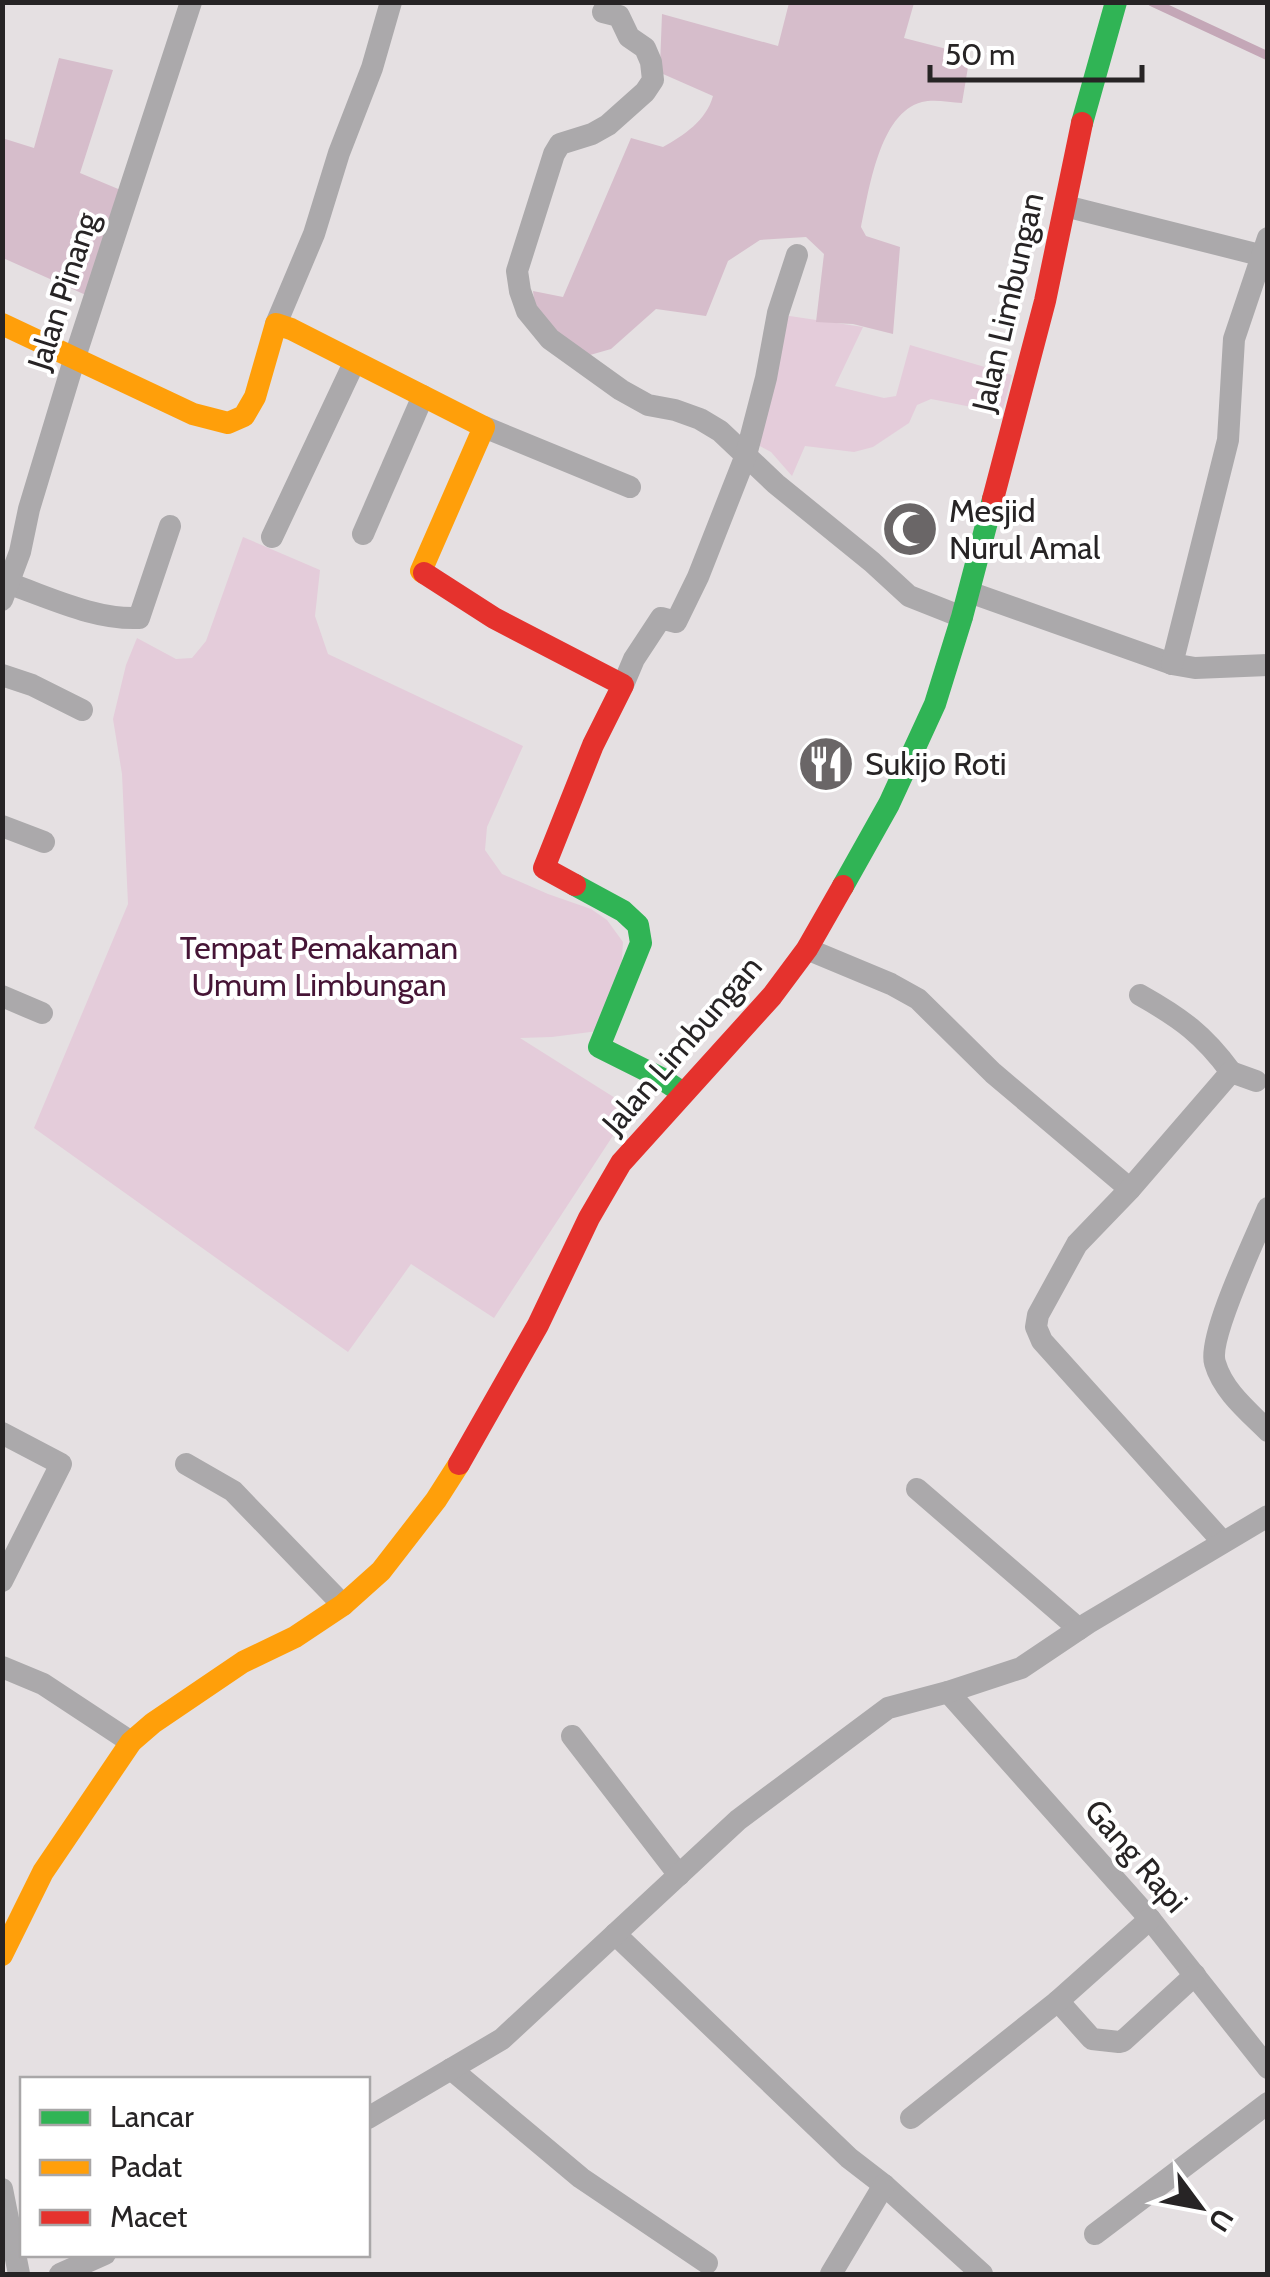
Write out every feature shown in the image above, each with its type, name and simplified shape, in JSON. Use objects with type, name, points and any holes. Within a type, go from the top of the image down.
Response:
[{"type":"street","name":"Jalan Pinang","points":[[6,592],[11,549],[29,509],[190,2]]},
{"type":"street","points":[[2,324],[194,414],[228,423],[244,416],[255,397],[276,324],[314,234],[391,2]]},
{"type":"street","name":"Jalan Limbungan","points":[[2,1955],[44,1872],[131,1742],[243,1662],[295,1637],[343,1606],[381,1571],[436,1500],[512,1374],[621,1163],[772,996],[807,949],[885,812],[935,704],[969,592],[1045,301],[1078,137],[1116,2]]},
{"type":"street","points":[[603,12],[619,16],[629,37],[645,48],[653,80],[608,125],[560,144],[554,154],[517,271],[526,311],[550,338],[621,390],[648,405],[700,419],[720,432],[909,596],[962,617]]},
{"type":"street","points":[[1066,206],[1266,251],[1234,339],[1228,440],[1172,664]]},
{"type":"street","points":[[684,1093],[598,1047],[640,943],[638,925],[623,911],[544,868],[634,659],[661,618],[676,622],[698,576],[746,456],[778,313],[796,255]]},
{"type":"street","points":[[276,324],[484,426],[630,487]]},
{"type":"street","points":[[272,537],[354,362]]},
{"type":"street","points":[[363,534],[423,396]]},
{"type":"street","points":[[484,426],[421,571],[494,618],[622,685]]},
{"type":"street","points":[[6,592],[94,613],[139,618],[170,526]]},
{"type":"street","points":[[969,592],[1172,664],[1196,668],[1268,665]]},
{"type":"street","points":[[2,675],[82,710]]},
{"type":"street","points":[[2,826],[44,842]]},
{"type":"street","points":[[807,949],[918,998],[993,1073],[1130,1189]]},
{"type":"street","points":[[2,996],[42,1012]]},
{"type":"street","points":[[1140,996],[1178,1016],[1215,1050],[1231,1072],[1264,1077]]},
{"type":"street","points":[[1222,1541],[1042,1341],[1036,1328],[1038,1315],[1077,1244],[1231,1072]]},
{"type":"street","points":[[1268,1208],[1218,1330],[1213,1360],[1229,1391],[1268,1430]]},
{"type":"street","points":[[2,1433],[60,1464],[2,1581]]},
{"type":"street","points":[[186,1464],[233,1491],[343,1606]]},
{"type":"street","points":[[917,1489],[1079,1629]]},
{"type":"street","points":[[370,2117],[502,2040],[738,1820],[888,1708],[1021,1668],[1268,1516]]},
{"type":"street","points":[[2,1667],[43,1684],[131,1742]]},
{"type":"street","name":"Gang Rapi","points":[[948,1692],[1150,1920],[1268,2068]]},
{"type":"street","points":[[572,1736],[679,1875]]},
{"type":"street","points":[[911,2118],[1058,2001],[1150,1920]]},
{"type":"street","points":[[614,1934],[849,2158],[982,2274]]},
{"type":"street","points":[[1058,2001],[1092,2039],[1119,2042],[1196,1975]]},
{"type":"street","points":[[452,2069],[581,2178],[707,2263]]},
{"type":"street","points":[[1095,2234],[1268,2103]]},
{"type":"street","points":[[831,2274],[884,2186]]},
{"type":"street","points":[[2,2189],[19,2274]]},
{"type":"street","points":[[60,2274],[99,2257]]},
{"type":"green space","points":[[783,315],[863,327],[835,386],[884,398],[896,396],[910,345],[1012,375],[1002,413],[931,399],[917,405],[909,423],[873,447],[854,452],[805,446],[792,476],[771,452],[756,444]]},
{"type":"green space","name":"Tempat Pemakaman Umum Limbungan","points":[[243,537],[320,570],[315,616],[328,654],[523,746],[487,827],[485,850],[502,874],[591,909],[607,920],[623,942],[621,975],[598,1031],[520,1038],[631,1108],[494,1318],[411,1264],[348,1352],[34,1128],[128,904],[122,774],[113,719],[126,665],[137,638],[176,659],[192,658],[206,641]]},
{"type":"shaded area","points":[[789,3],[914,3],[904,38],[970,55],[962,103],[926,101],[907,109],[886,137],[872,175],[861,227],[866,236],[900,247],[893,334],[853,324],[816,322],[824,254],[806,237],[760,240],[728,261],[706,316],[656,309],[611,349],[590,355],[561,335],[535,308],[533,291],[563,297],[631,138],[663,147],[693,126],[710,105],[713,96],[663,74],[662,14],[778,46]]},
{"type":"shaded area","points":[[59,58],[113,70],[80,173],[123,191],[88,296],[3,258],[2,138],[34,148]]},
{"type":"waterway","points":[[1152,2],[1268,56]]},
{"type":"traffic: fast","points":[[1082,123],[1116,2]]},
{"type":"traffic: fast","points":[[843,886],[889,804],[935,704],[993,499]]},
{"type":"traffic: fast","points":[[575,885],[623,911],[638,925],[641,943],[599,1047],[683,1093]]},
{"type":"traffic: slow","points":[[2,324],[193,414],[228,423],[244,416],[255,397],[276,324],[484,427],[421,571],[424,573]]},
{"type":"traffic: slow","points":[[2,1955],[43,1872],[131,1742],[243,1662],[295,1637],[343,1605],[381,1571],[459,1464]]},
{"type":"traffic: jam","points":[[993,499],[1045,301],[1082,123]]},
{"type":"traffic: jam","points":[[424,573],[494,618],[623,685],[593,745],[544,868],[575,885]]},
{"type":"traffic: jam","points":[[459,1464],[538,1325],[589,1218],[621,1163],[772,996],[807,949],[843,886]]},
{"type":"place","name":"Mesjid Nurul Amal","points":[[910,529]]},
{"type":"place","name":"Sukijo Roti","points":[[826,764]]}]
